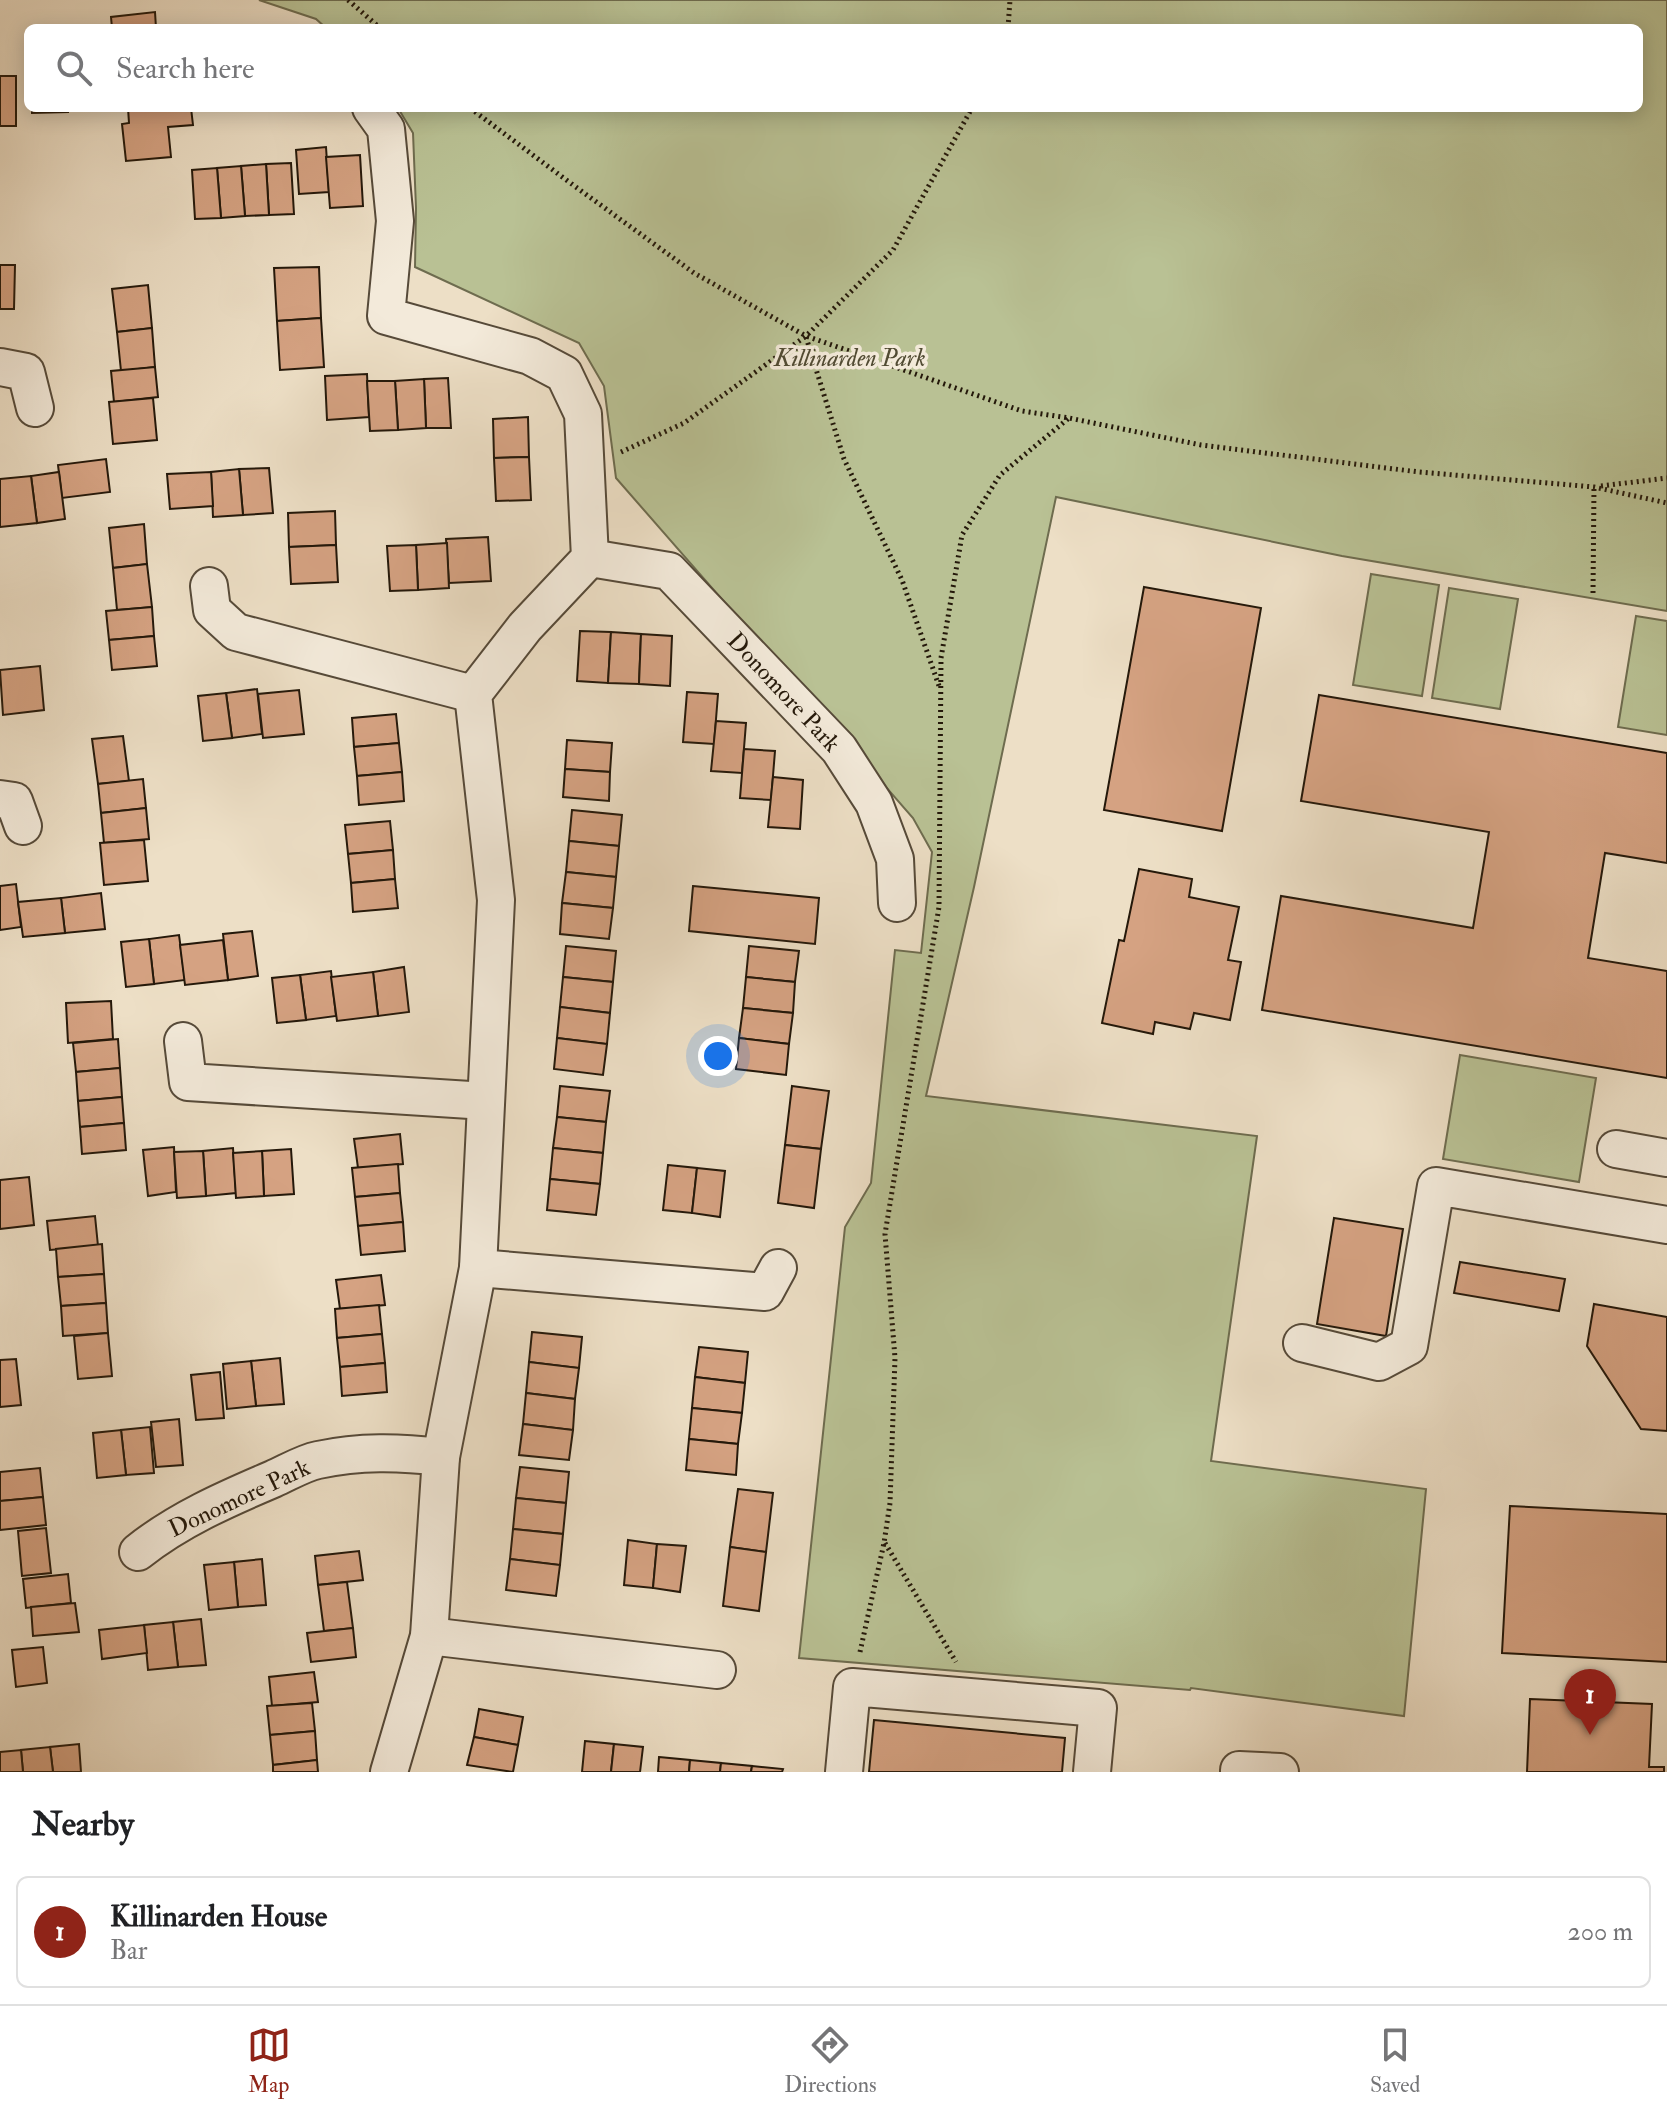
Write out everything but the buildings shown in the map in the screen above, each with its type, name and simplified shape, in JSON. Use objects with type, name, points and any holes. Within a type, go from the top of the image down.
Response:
[{"type":"street","points":[[374,112],[386,129],[395,221],[386,316],[530,356],[564,374],[583,414],[590,558],[525,627],[473,694],[496,900],[478,1268],[441,1457],[429,1636],[389,1772]]},
{"type":"street","points":[[0,367],[26,372],[35,408]]},
{"type":"street","name":"Donomore Park","points":[[590,558],[669,571],[839,749],[874,803],[895,859],[897,903]]},
{"type":"street","points":[[209,586],[212,610],[236,632],[473,694]]},
{"type":"street","points":[[0,799],[14,801],[23,826]]},
{"type":"street","points":[[183,1041],[188,1082],[486,1101]]},
{"type":"street","points":[[1616,1149],[1667,1158]]},
{"type":"street","points":[[1302,1343],[1379,1362],[1409,1346],[1436,1186],[1667,1225]]},
{"type":"street","points":[[478,1268],[765,1292],[778,1268]]},
{"type":"street","name":"Donomore Park","points":[[138,1552],[164,1532],[247,1490],[316,1460],[372,1452],[441,1457]]},
{"type":"street","points":[[429,1636],[717,1670]]},
{"type":"street","points":[[844,1772],[852,1687],[1098,1708],[1092,1772]]},
{"type":"street","points":[[1239,1772],[1280,1772]]},
{"type":"path","points":[[348,0],[375,24]]},
{"type":"path","points":[[1008,24],[1010,0]]},
{"type":"path","points":[[475,112],[694,273],[806,336],[1022,411],[1201,445],[1419,472],[1594,487],[1667,503]]},
{"type":"path","points":[[616,454],[684,423],[806,336],[893,250],[970,112]]},
{"type":"path","points":[[806,336],[844,459],[902,580],[940,690]]},
{"type":"path","points":[[857,1666],[890,1503],[895,1358],[885,1234],[939,907],[941,658],[962,535],[1000,475],[1069,418]]},
{"type":"path","points":[[1594,487],[1667,478]]},
{"type":"path","points":[[1593,593],[1594,487]]},
{"type":"path","points":[[884,1543],[964,1675]]},
{"type":"green space","name":"Killinarden Park","points":[[259,0],[1667,0],[1667,611],[1342,556],[1056,497],[974,887],[926,1096],[1257,1136],[1211,1461],[1426,1489],[1404,1716],[1191,1688],[799,1658],[845,1227],[871,1183],[895,950],[921,953],[932,852],[913,818],[616,478],[604,386],[579,343],[415,267],[413,133],[400,112],[1643,112],[1643,24],[322,24],[316,19]]},
{"type":"green space","points":[[1371,574],[1439,585],[1422,696],[1353,685]]},
{"type":"green space","points":[[1449,588],[1518,599],[1500,709],[1432,698]]},
{"type":"green space","points":[[1636,616],[1667,621],[1667,735],[1618,727]]},
{"type":"green space","points":[[1460,1055],[1596,1078],[1579,1182],[1443,1159]]},
{"type":"place","name":"Killinarden House","points":[[1590,1735]]}]
